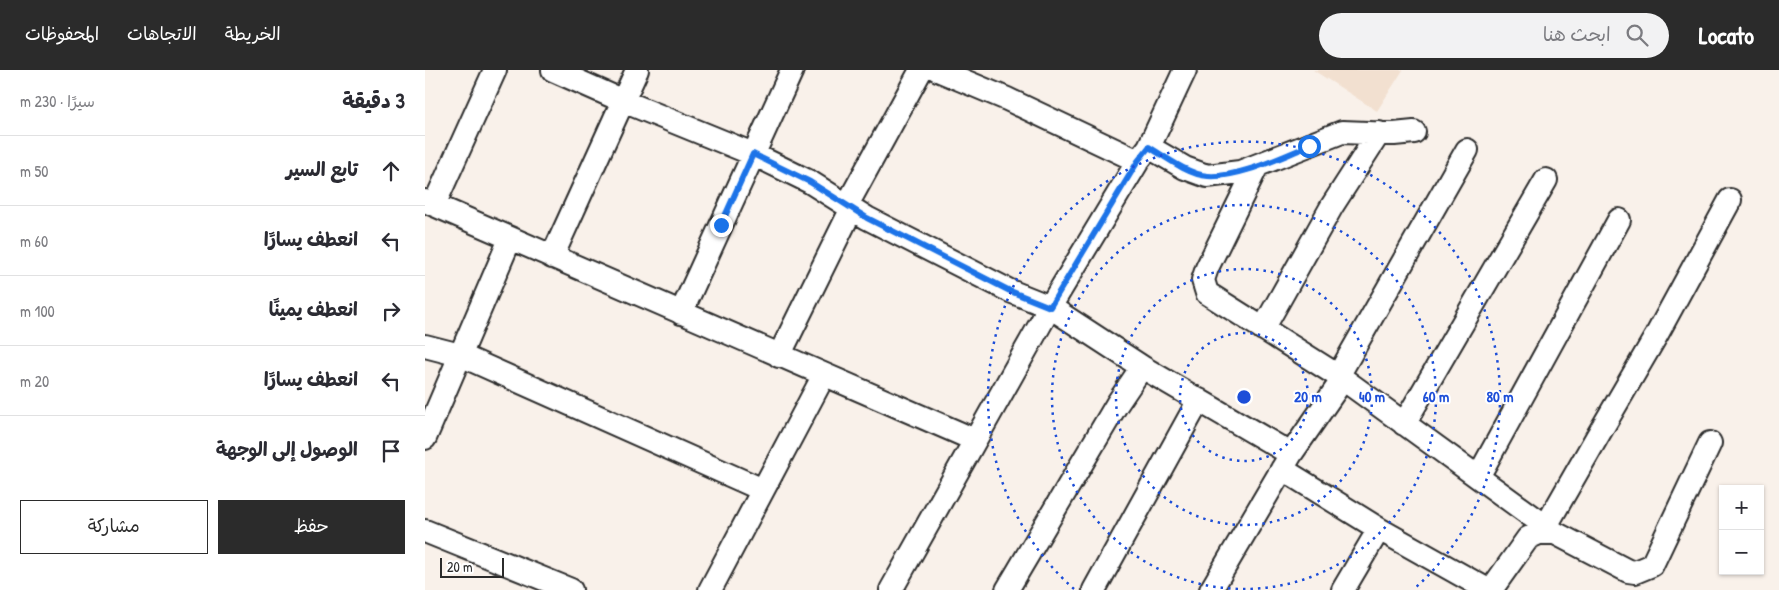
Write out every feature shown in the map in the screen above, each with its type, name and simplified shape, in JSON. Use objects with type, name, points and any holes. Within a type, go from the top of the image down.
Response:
[{"type":"street","points":[[495,70],[430,203],[975,440]]},
{"type":"street","points":[[553,70],[753,154],[810,182],[867,218],[1010,291],[1050,307],[1199,400],[1287,461],[1379,529],[1490,590],[1528,538],[1550,530],[1597,436],[1652,344],[1731,200]]},
{"type":"street","points":[[553,257],[637,70]]},
{"type":"street","points":[[681,313],[792,70]]},
{"type":"street","points":[[779,356],[849,206],[921,70]]},
{"type":"street","points":[[938,70],[1143,154],[1207,176],[1240,172],[1342,132],[1414,132]]},
{"type":"street","points":[[891,590],[1050,307],[1143,154],[1185,70]]},
{"type":"street","points":[[1263,328],[1332,206],[1379,133]]},
{"type":"street","points":[[1211,590],[1287,461],[1340,377],[1467,150]]},
{"type":"street","points":[[1257,166],[1207,268],[1203,280],[1207,293],[1340,377],[1550,530],[1628,571],[1635,572],[1652,565],[1710,443]]},
{"type":"street","points":[[1404,424],[1546,180]]},
{"type":"street","points":[[1478,477],[1619,220]]},
{"type":"street","points":[[425,438],[510,239]]},
{"type":"street","points":[[425,346],[460,355],[763,490]]},
{"type":"street","points":[[1007,590],[1117,404],[1142,366]]},
{"type":"street","points":[[711,590],[824,375]]},
{"type":"street","points":[[1094,590],[1199,400]]},
{"type":"street","points":[[1343,590],[1379,529]]},
{"type":"street","points":[[425,531],[571,590]]},
{"type":"shaded area","points":[[1313,70],[1403,70],[1377,111]]},
{"type":"route","points":[[721,225],[753,154],[810,182],[867,218],[1010,291],[1050,307],[1138,161],[1149,147],[1185,168],[1207,176],[1240,172],[1309,146]]}]
